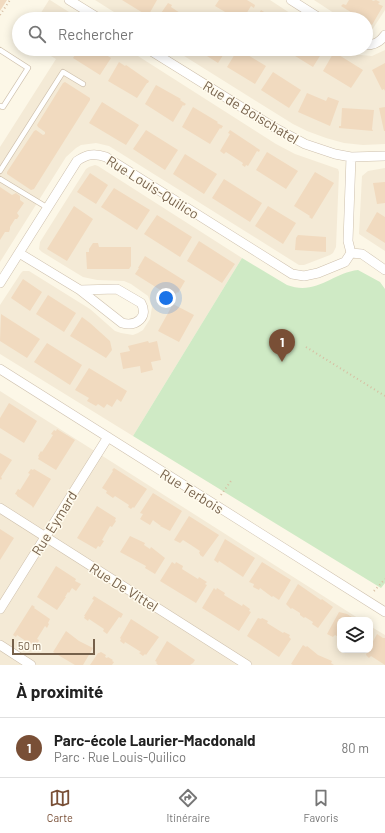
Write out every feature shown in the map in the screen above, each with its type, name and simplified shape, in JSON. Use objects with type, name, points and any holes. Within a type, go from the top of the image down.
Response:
[{"type":"street","points":[[70,0],[89,12]]},
{"type":"street","points":[[291,0],[310,12]]},
{"type":"street","points":[[373,45],[379,42],[385,35]]},
{"type":"street","name":"Rue de Boischatel","points":[[159,56],[291,137],[305,144],[351,157],[385,156]]},
{"type":"street","name":"Rue Louis-Quilico","points":[[0,283],[77,162],[83,156],[90,154],[98,154],[106,157],[292,274],[304,276],[318,273],[345,262],[351,253]]},
{"type":"street","points":[[351,157],[348,241],[351,253],[362,254],[385,270]]},
{"type":"street","points":[[20,253],[80,290],[122,323],[129,325],[134,324],[142,316],[143,311],[141,303],[122,290],[80,290]]},
{"type":"street","name":"Rue Terbois","points":[[0,369],[385,612]]},
{"type":"street","name":"Rue Eymard","points":[[0,609],[108,437]]},
{"type":"street","name":"Rue De Vittel","points":[[0,508],[247,665]]},
{"type":"street","points":[[0,645],[31,665]]},
{"type":"lane","points":[[0,50],[28,68],[3,107],[0,106]]},
{"type":"lane","points":[[0,171],[63,72],[83,84]]},
{"type":"lane","points":[[0,179],[48,208]]},
{"type":"path","points":[[0,15],[10,0]]},
{"type":"path","points":[[306,347],[385,396]]},
{"type":"path","points":[[221,495],[231,481]]},
{"type":"path","points":[[374,591],[385,579]]},
{"type":"shaded area","points":[[50,0],[69,12],[41,12]]},
{"type":"shaded area","points":[[95,0],[270,0],[288,12],[114,12]]},
{"type":"shaded area","points":[[314,0],[385,0],[385,10],[373,28],[373,12],[332,12]]},
{"type":"shaded area","points":[[385,50],[385,144],[363,145],[344,143],[307,131],[293,124],[184,56],[373,56]]},
{"type":"shaded area","points":[[51,56],[138,56],[276,144],[295,154],[338,169],[336,247],[333,253],[304,265],[299,265],[109,146],[96,143],[81,145],[66,157],[0,262],[0,147],[56,59]]},
{"type":"shaded area","points":[[95,165],[242,258],[133,436],[0,354],[0,305],[23,271],[29,271],[90,309],[115,331],[133,335],[143,330],[150,319],[152,307],[148,296],[131,284],[124,281],[97,280],[83,277],[39,249],[40,242],[86,169]]},
{"type":"shaded area","points":[[385,168],[385,251],[359,234],[362,176],[368,171]]},
{"type":"shaded area","points":[[0,391],[356,617],[337,617],[337,653],[373,653],[373,628],[385,635],[385,665],[0,665]]},
{"type":"green space","points":[[242,258],[287,285],[297,288],[315,286],[340,275],[358,270],[380,282],[385,289],[385,583],[381,588],[133,436]]},
{"type":"building","points":[[0,0],[7,0],[0,11]]},
{"type":"building","points":[[122,0],[157,0],[150,12],[142,12]]},
{"type":"building","points":[[219,0],[247,0],[255,5],[254,8],[251,6],[247,12],[225,12],[215,6]]},
{"type":"building","points":[[349,0],[376,0],[380,2],[378,4],[383,6],[373,23],[373,12],[351,12],[341,6],[343,4],[346,5]]},
{"type":"building","points":[[168,3],[179,12],[162,12]]},
{"type":"building","points":[[74,56],[108,56],[111,58],[100,75],[73,58]]},
{"type":"building","points":[[207,56],[222,56],[218,63]]},
{"type":"building","points":[[234,56],[250,56],[266,66],[255,84],[227,67]]},
{"type":"building","points":[[295,56],[320,56],[313,67]]},
{"type":"building","points":[[332,56],[340,56],[363,70],[351,88],[323,71]]},
{"type":"building","points":[[119,62],[125,66],[126,65],[149,81],[137,98],[108,81]]},
{"type":"building","points":[[385,63],[385,91],[384,89],[382,90],[372,70]]},
{"type":"building","points":[[273,72],[301,90],[289,108],[261,90]]},
{"type":"building","points":[[65,82],[90,98],[90,100],[34,189],[31,190],[7,174],[7,172],[34,131],[36,130],[43,135],[45,134],[45,132],[37,125]]},
{"type":"building","points":[[156,85],[181,99],[180,100],[186,104],[184,106],[183,105],[173,122],[145,104]]},
{"type":"building","points":[[307,93],[326,101],[328,97],[339,101],[330,126],[298,112]]},
{"type":"building","points":[[102,102],[139,125],[126,145],[89,123]]},
{"type":"building","points":[[193,107],[223,126],[221,129],[220,128],[210,144],[182,127]]},
{"type":"building","points":[[385,107],[385,131],[384,131],[379,108]]},
{"type":"building","points":[[342,108],[374,110],[373,131],[339,128],[339,126],[341,126]]},
{"type":"building","points":[[146,130],[178,150],[165,170],[133,149]]},
{"type":"building","points":[[230,130],[260,150],[259,152],[257,151],[248,166],[246,165],[245,167],[242,165],[243,163],[226,152],[224,154],[220,151],[230,134],[228,133]]},
{"type":"building","points":[[267,152],[298,171],[286,189],[256,170]]},
{"type":"building","points":[[185,154],[217,174],[204,194],[173,174]]},
{"type":"building","points":[[315,172],[334,183],[312,219],[309,217],[310,216],[294,206]]},
{"type":"building","points":[[90,173],[108,185],[96,204],[77,192]]},
{"type":"building","points":[[224,179],[262,203],[250,222],[212,198]]},
{"type":"building","points":[[385,182],[385,203],[377,204],[373,183]]},
{"type":"building","points":[[0,187],[12,195],[16,193],[20,196],[20,200],[24,203],[17,213],[19,216],[10,227],[9,232],[5,232],[0,240]]},
{"type":"building","points":[[114,188],[150,210],[137,230],[101,207]]},
{"type":"building","points":[[74,206],[93,219],[67,261],[47,249]]},
{"type":"building","points":[[268,206],[296,223],[283,244],[255,226]]},
{"type":"building","points":[[377,212],[385,217],[385,243],[366,231]]},
{"type":"building","points":[[157,215],[192,237],[180,257],[144,234]]},
{"type":"building","points":[[298,235],[326,237],[326,252],[295,250],[296,238]]},
{"type":"building","points":[[199,241],[235,264],[222,283],[187,261]]},
{"type":"building","points":[[93,243],[98,243],[99,247],[131,247],[131,266],[129,269],[87,269],[86,252],[89,252],[89,249]]},
{"type":"building","points":[[145,256],[185,281],[178,293],[177,292],[173,298],[135,274]]},
{"type":"building","points":[[23,279],[42,292],[30,311],[11,298]]},
{"type":"building","points":[[48,295],[76,313],[64,332],[36,314]]},
{"type":"building","points":[[173,304],[194,315],[179,342],[158,331]]},
{"type":"building","points":[[1,314],[40,339],[27,358],[0,341]]},
{"type":"building","points":[[82,317],[110,341],[112,350],[106,358],[70,336]]},
{"type":"building","points":[[148,341],[149,343],[157,341],[161,360],[151,362],[153,370],[141,373],[140,366],[123,369],[120,353],[130,351],[128,346]]},
{"type":"building","points":[[47,343],[82,365],[70,385],[34,362]]},
{"type":"building","points":[[89,368],[127,391],[121,402],[117,399],[112,407],[107,404],[104,408],[98,404],[96,406],[87,401],[89,398],[75,390]]},
{"type":"building","points":[[9,403],[37,421],[24,443],[0,428],[0,418]]},
{"type":"building","points":[[57,429],[75,440],[56,470],[38,459],[38,456],[53,435],[51,434]]},
{"type":"building","points":[[0,453],[12,460],[1,477],[1,480],[0,479]]},
{"type":"building","points":[[114,468],[147,489],[134,508],[133,507],[131,509],[128,507],[129,505],[115,496],[113,498],[102,488]]},
{"type":"building","points":[[31,469],[34,469],[51,479],[33,508],[15,494],[18,489],[20,490],[30,474],[28,473]]},
{"type":"building","points":[[153,493],[182,511],[170,531],[160,526],[153,520],[150,525],[140,519],[143,514],[140,513]]},
{"type":"building","points":[[97,506],[116,518],[116,521],[112,527],[110,526],[102,540],[104,541],[100,547],[98,546],[96,549],[77,538]]},
{"type":"building","points":[[189,516],[219,535],[203,557],[199,553],[200,551],[183,540],[180,543],[174,540]]},
{"type":"building","points":[[0,529],[14,538],[0,560]]},
{"type":"building","points":[[130,536],[145,543],[144,545],[150,549],[151,547],[165,558],[155,574],[145,568],[146,566],[120,552]]},
{"type":"building","points":[[225,539],[255,558],[243,577],[219,561],[218,563],[214,560]]},
{"type":"building","points":[[172,562],[175,564],[176,562],[183,566],[182,569],[198,579],[199,577],[207,582],[205,584],[207,585],[196,603],[160,581]]},
{"type":"building","points":[[262,562],[291,580],[279,600],[273,596],[272,597],[260,588],[259,590],[253,587],[254,584],[249,582]]},
{"type":"building","points":[[56,566],[81,584],[76,591],[72,588],[69,593],[68,592],[57,610],[37,597]]},
{"type":"building","points":[[298,584],[333,607],[318,628],[312,624],[313,622],[305,617],[304,618],[300,615],[300,613],[292,608],[291,609],[286,604]]},
{"type":"building","points":[[214,588],[216,590],[217,588],[225,593],[224,595],[250,609],[249,611],[251,612],[239,631],[202,608]]},
{"type":"building","points":[[94,596],[123,614],[121,618],[119,617],[107,634],[103,631],[104,629],[89,619],[88,621],[84,618],[94,600],[92,599]]},
{"type":"building","points":[[32,605],[50,619],[47,628],[45,626],[37,639],[39,640],[38,643],[36,642],[33,646],[17,635],[16,637],[13,635]]},
{"type":"building","points":[[339,612],[352,617],[337,617],[337,636],[335,635],[333,637],[327,634]]},
{"type":"building","points":[[258,618],[268,621],[267,623],[283,633],[284,632],[290,635],[289,637],[291,639],[279,657],[247,636]]},
{"type":"building","points":[[131,619],[159,637],[146,655],[145,654],[143,656],[139,653],[141,652],[125,642],[124,644],[120,641],[120,638]]},
{"type":"building","points":[[66,631],[79,641],[93,648],[83,665],[75,665],[53,652]]},
{"type":"building","points":[[377,634],[385,638],[385,665],[371,656],[369,658],[366,655],[367,653],[373,653],[373,641]]},
{"type":"building","points":[[167,641],[195,660],[193,663],[190,665],[158,665],[155,661]]},
{"type":"building","points":[[303,645],[306,647],[307,646],[318,655],[332,661],[331,663],[334,665],[291,664]]},
{"type":"building","points":[[101,652],[106,655],[105,657],[113,660],[112,661],[114,662],[112,665],[90,665],[98,653]]},
{"type":"place","name":"Parc-école Laurier-Macdonald","points":[[282,362]]}]
